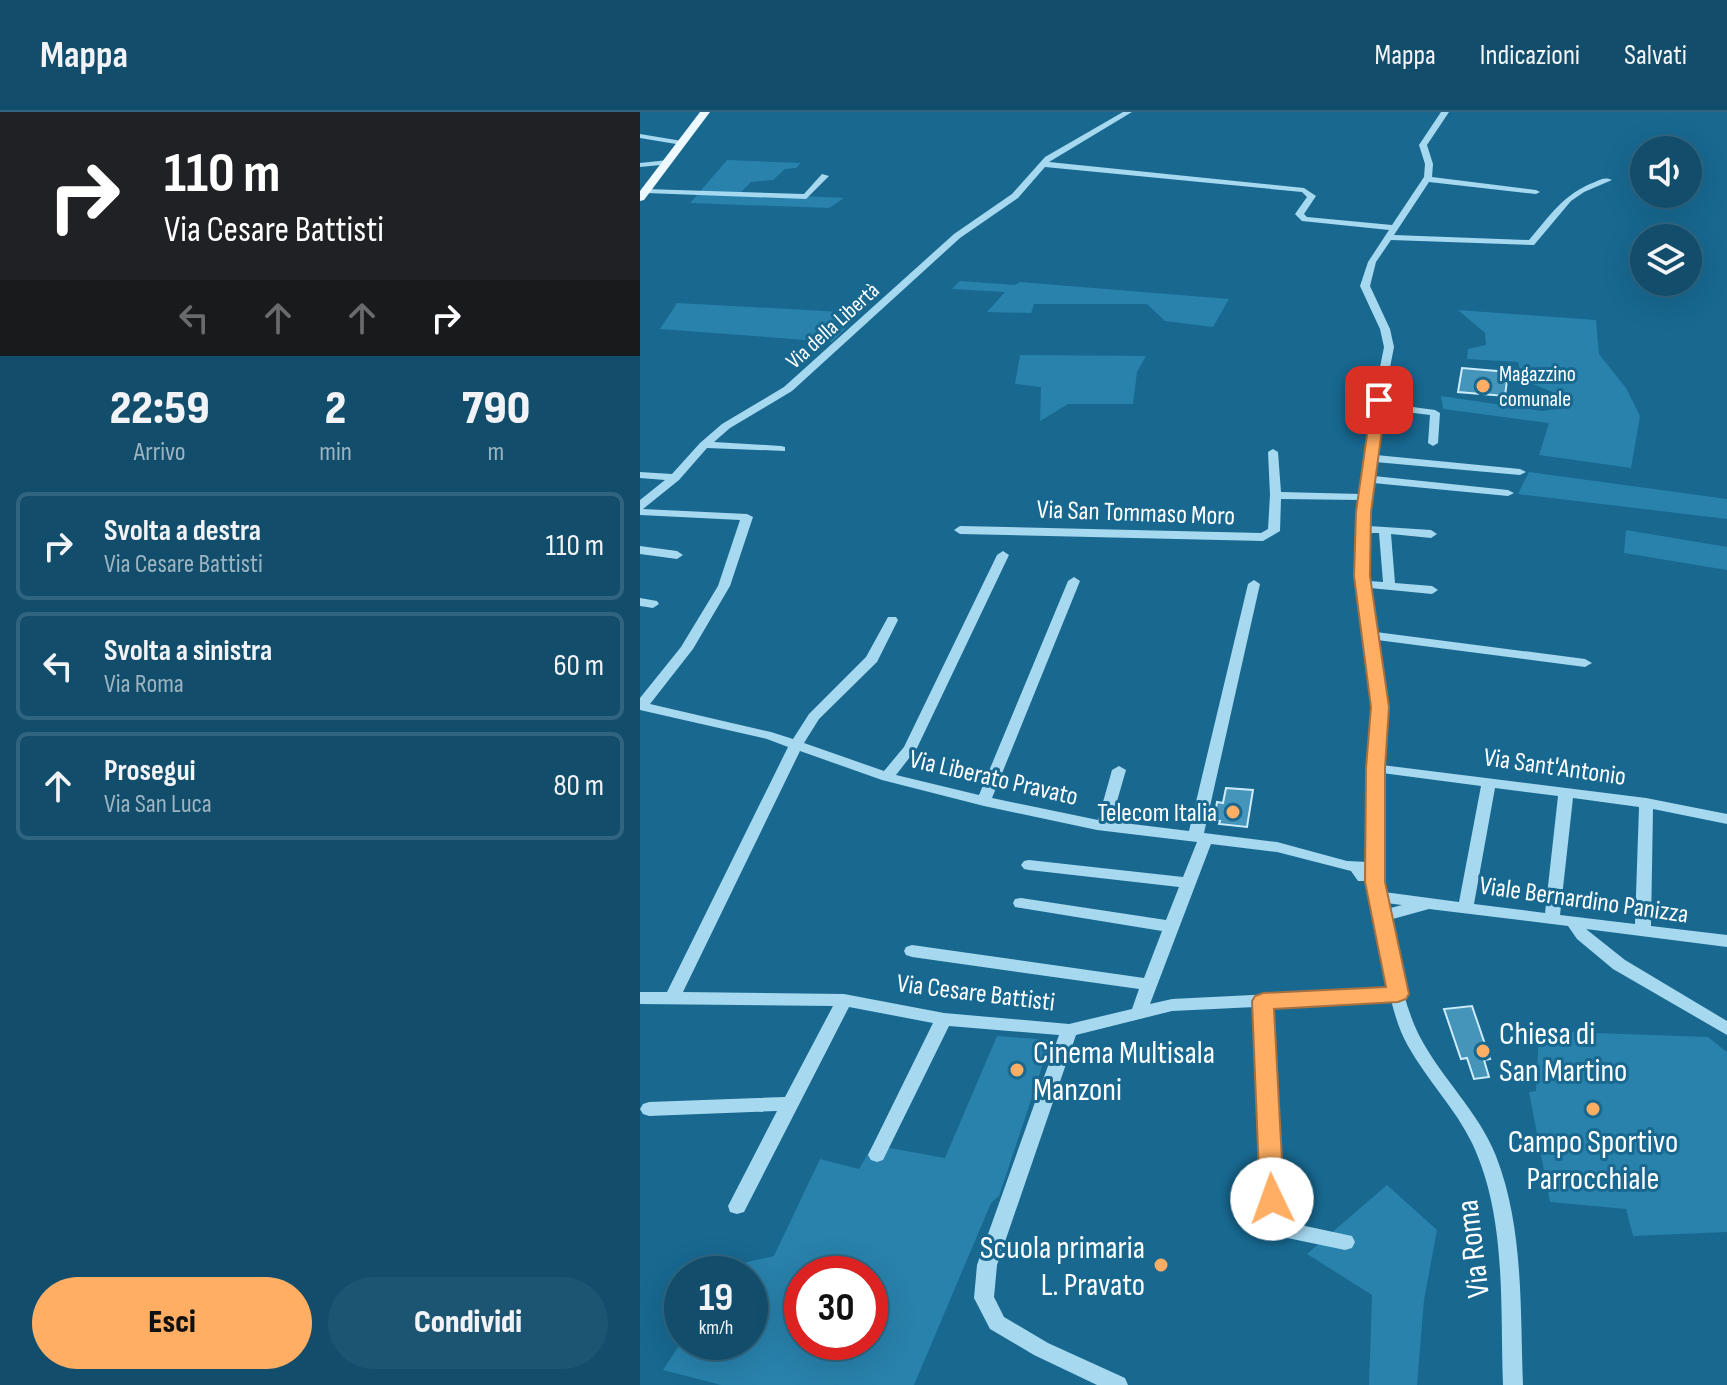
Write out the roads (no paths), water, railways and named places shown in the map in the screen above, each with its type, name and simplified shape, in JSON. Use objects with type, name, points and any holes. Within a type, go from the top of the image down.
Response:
[{"type":"main road","points":[[643,194],[705,112]]},
{"type":"street","name":"Via della Libertà","points":[[640,509],[726,426],[788,389],[957,236],[1015,196],[1043,164],[1128,112]]},
{"type":"street","points":[[1367,872],[1374,852],[1375,768],[1380,707],[1363,584],[1362,529],[1389,338],[1365,286],[1372,262],[1427,179],[1429,164],[1423,145],[1445,112]]},
{"type":"street","points":[[640,136],[682,143]]},
{"type":"street","points":[[640,165],[668,162]]},
{"type":"street","points":[[1043,164],[1304,190],[1312,196],[1299,214],[1305,219],[1392,233],[1531,243],[1568,199],[1581,190],[1608,180]]},
{"type":"street","points":[[643,194],[806,197],[825,176]]},
{"type":"street","points":[[1427,179],[1536,192]]},
{"type":"street","points":[[1378,405],[1428,406],[1435,413],[1433,443]]},
{"type":"street","points":[[704,445],[781,449]]},
{"type":"street","name":"Via San Tommaso Moro","points":[[960,530],[1263,537],[1274,531],[1276,495],[1273,452]]},
{"type":"street","points":[[1370,458],[1520,472]]},
{"type":"street","points":[[640,475],[675,478]]},
{"type":"street","points":[[1368,479],[1508,493]]},
{"type":"street","points":[[1276,495],[1365,497]]},
{"type":"street","points":[[640,509],[747,517],[724,586],[687,649],[640,706]]},
{"type":"street","points":[[1362,529],[1431,534]]},
{"type":"street","points":[[1385,530],[1389,586]]},
{"type":"street","points":[[640,550],[677,555]]},
{"type":"street","points":[[887,777],[910,748],[1003,555]]},
{"type":"street","points":[[984,801],[1074,581]]},
{"type":"street","points":[[1139,1012],[1188,883],[1254,584]]},
{"type":"street","points":[[1363,584],[1432,590]]},
{"type":"street","points":[[671,1000],[796,745],[814,717],[872,659],[892,620]]},
{"type":"street","points":[[1371,635],[1585,663]]},
{"type":"street","name":"Via Liberato Pravato","points":[[640,706],[771,736],[887,777],[984,801],[1097,825],[1285,849],[1367,872]]},
{"type":"street","name":"Via Sant'Antonio","points":[[1375,768],[1646,803],[1727,819]]},
{"type":"street","points":[[1119,770],[1105,819],[1199,837]]},
{"type":"street","points":[[1466,907],[1489,781]]},
{"type":"street","points":[[1552,920],[1566,792]]},
{"type":"street","points":[[1643,932],[1646,803]]},
{"type":"street","points":[[1029,865],[1188,883]]},
{"type":"street","name":"Via Roma","points":[[1367,872],[1379,902],[1398,994],[1411,1038],[1471,1121],[1488,1157],[1502,1211],[1513,1385]]},
{"type":"street","name":"Viale Bernardino Panizza","points":[[1379,902],[1466,907],[1727,941]]},
{"type":"street","points":[[1021,903],[1173,927]]},
{"type":"street","points":[[1574,923],[1582,937],[1603,954],[1727,1029]]},
{"type":"street","points":[[912,951],[1150,985]]},
{"type":"street","name":"Via Cesare Battisti","points":[[640,998],[844,1000],[944,1019],[1069,1030],[1172,1005],[1398,994]]},
{"type":"street","points":[[737,1206],[844,1000]]},
{"type":"street","points":[[1263,1001],[1273,1227],[1345,1242]]},
{"type":"street","points":[[877,1155],[944,1019]]},
{"type":"street","points":[[1069,1030],[987,1265],[984,1298],[997,1323],[1041,1349],[1118,1385]]},
{"type":"street","points":[[649,1109],[790,1104]]},
{"type":"place","name":"Magazzino comunale","points":[[1483,386]]},
{"type":"place","name":"Telecom Italia","points":[[1233,812]]},
{"type":"place","name":"Chiesa di San Martino","points":[[1483,1051]]},
{"type":"place","name":"Cinema Multisala Manzoni","points":[[1017,1070]]},
{"type":"place","name":"Campo Sportivo Parrocchiale","points":[[1593,1109]]},
{"type":"place","name":"Scuola primaria L. Pravato","points":[[1161,1265]]}]
